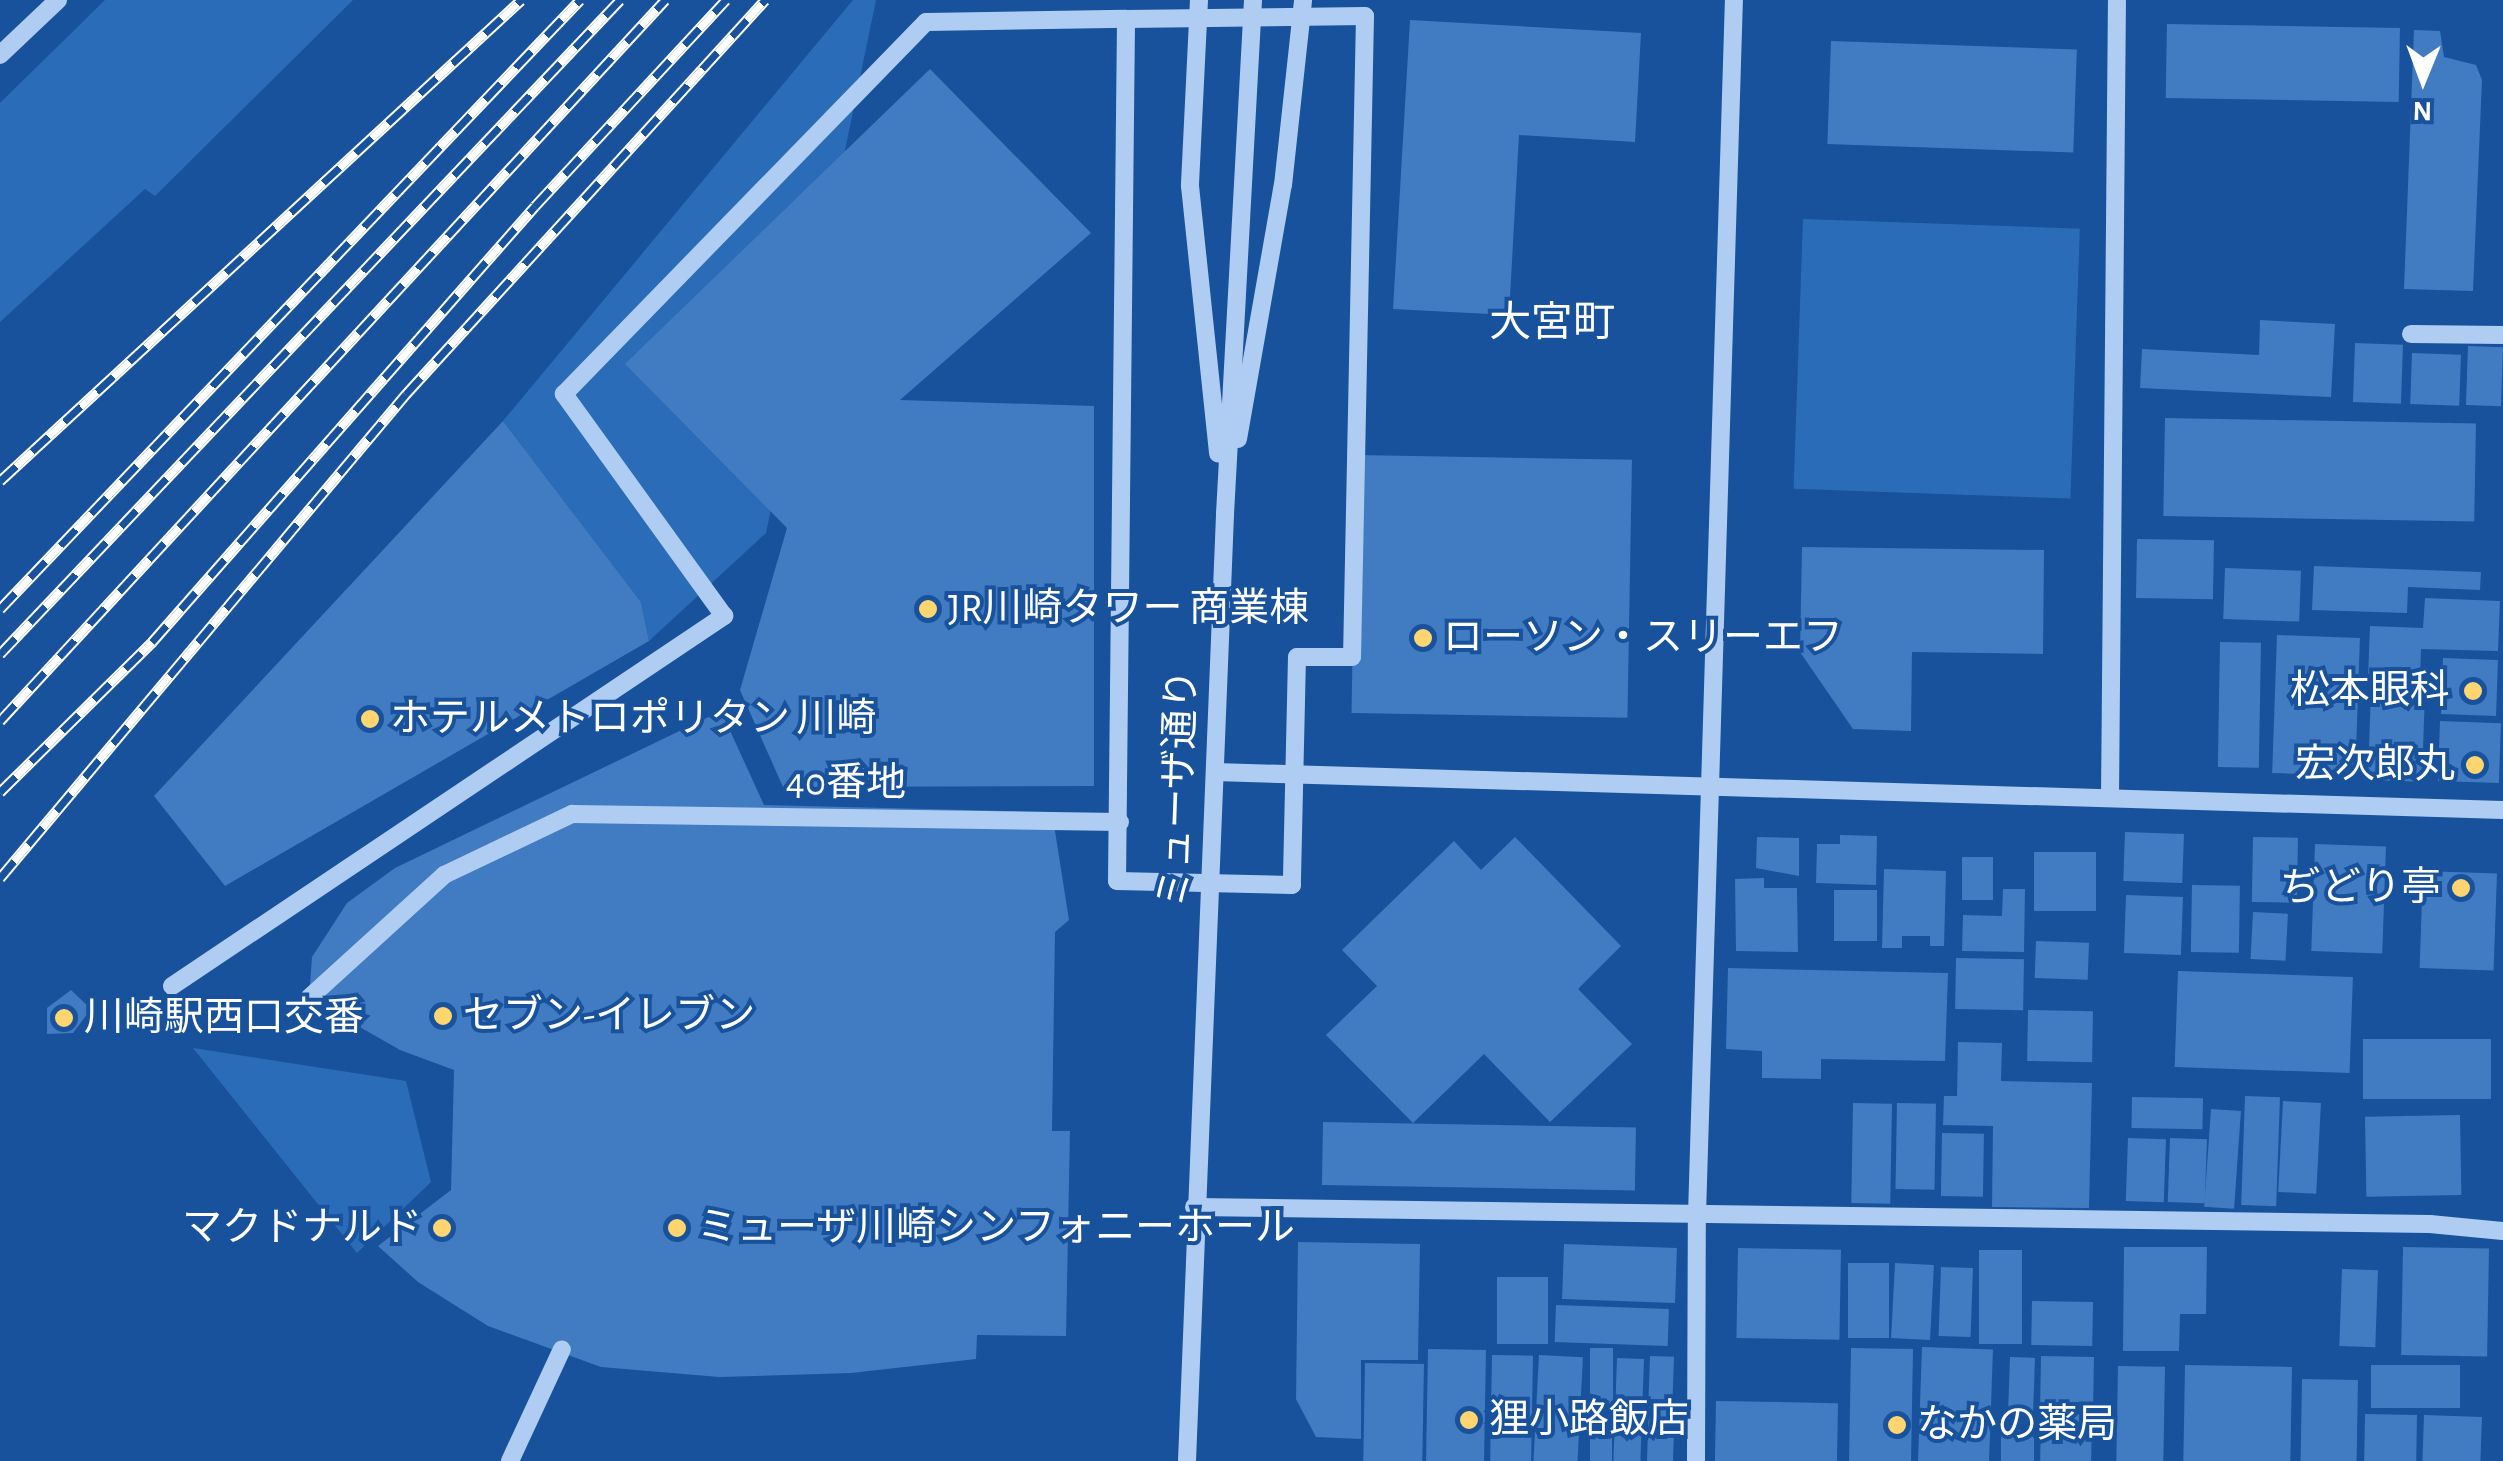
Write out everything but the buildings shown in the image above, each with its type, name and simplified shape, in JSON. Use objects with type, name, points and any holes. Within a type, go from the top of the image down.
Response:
[{"type":"street","points":[[0,55],[58,0]]},
{"type":"street","points":[[1200,0],[1190,186],[1224,514]]},
{"type":"street","name":"ミューザ通り","points":[[1187,1461],[1224,514],[1253,0]]},
{"type":"street","points":[[1224,514],[1283,185],[1303,0]]},
{"type":"street","points":[[1696,1461],[1697,1214],[1708,786],[1734,0]]},
{"type":"street","points":[[2110,798],[2117,0]]},
{"type":"street","points":[[172,986],[724,616],[564,394],[926,22],[1365,16],[1352,657],[1297,656],[1292,885],[1117,881],[1126,20]]},
{"type":"street","points":[[2411,334],[2503,335]]},
{"type":"street","points":[[1215,772],[2503,810]]},
{"type":"street","name":"40番地","points":[[309,998],[444,875],[572,814],[1120,822]]},
{"type":"street","points":[[1194,1206],[2430,1224],[2503,1231]]},
{"type":"street","points":[[510,1461],[562,1349]]},
{"type":"shaded area","points":[[105,0],[353,0],[155,196],[145,189],[0,322],[0,103]]},
{"type":"shaded area","points":[[853,0],[876,0],[766,533],[649,641],[641,602],[503,421]]},
{"type":"shaded area","points":[[1803,219],[2080,229],[2070,499],[1794,489]]},
{"type":"shaded area","points":[[193,1048],[406,1081],[431,1182],[357,1253]]},
{"type":"railway","points":[[0,481],[521,0]]},
{"type":"railway","points":[[0,609],[580,0]]},
{"type":"railway","points":[[0,654],[620,0]]},
{"type":"railway","points":[[0,721],[665,0]]},
{"type":"railway","points":[[0,792],[152,642],[535,206],[726,0]]},
{"type":"railway","points":[[0,878],[406,394],[765,0]]},
{"type":"place","name":"JR川崎タワー 商業棟","points":[[928,609]]},
{"type":"place","name":"ローソン・スリーエフ","points":[[1423,638]]},
{"type":"place","name":"松本眼科","points":[[2473,691]]},
{"type":"place","name":"ホテルメトロポリタン 川崎","points":[[370,719]]},
{"type":"place","name":"宏次郎丸","points":[[2475,765]]},
{"type":"place","name":"ぢどり亭","points":[[2461,888]]},
{"type":"place","name":"セブン-イレブン","points":[[443,1016]]},
{"type":"place","name":"川崎駅西口交番","points":[[64,1018]]},
{"type":"place","name":"マクドナルド","points":[[442,1228]]},
{"type":"place","name":"ミューザ川崎シンフォニーホール","points":[[677,1228]]},
{"type":"place","name":"狸小路飯店","points":[[1469,1420]]},
{"type":"place","name":"なかの薬局","points":[[1897,1425]]},
{"type":"district","name":"大宮町","points":[[1552,323]]}]
